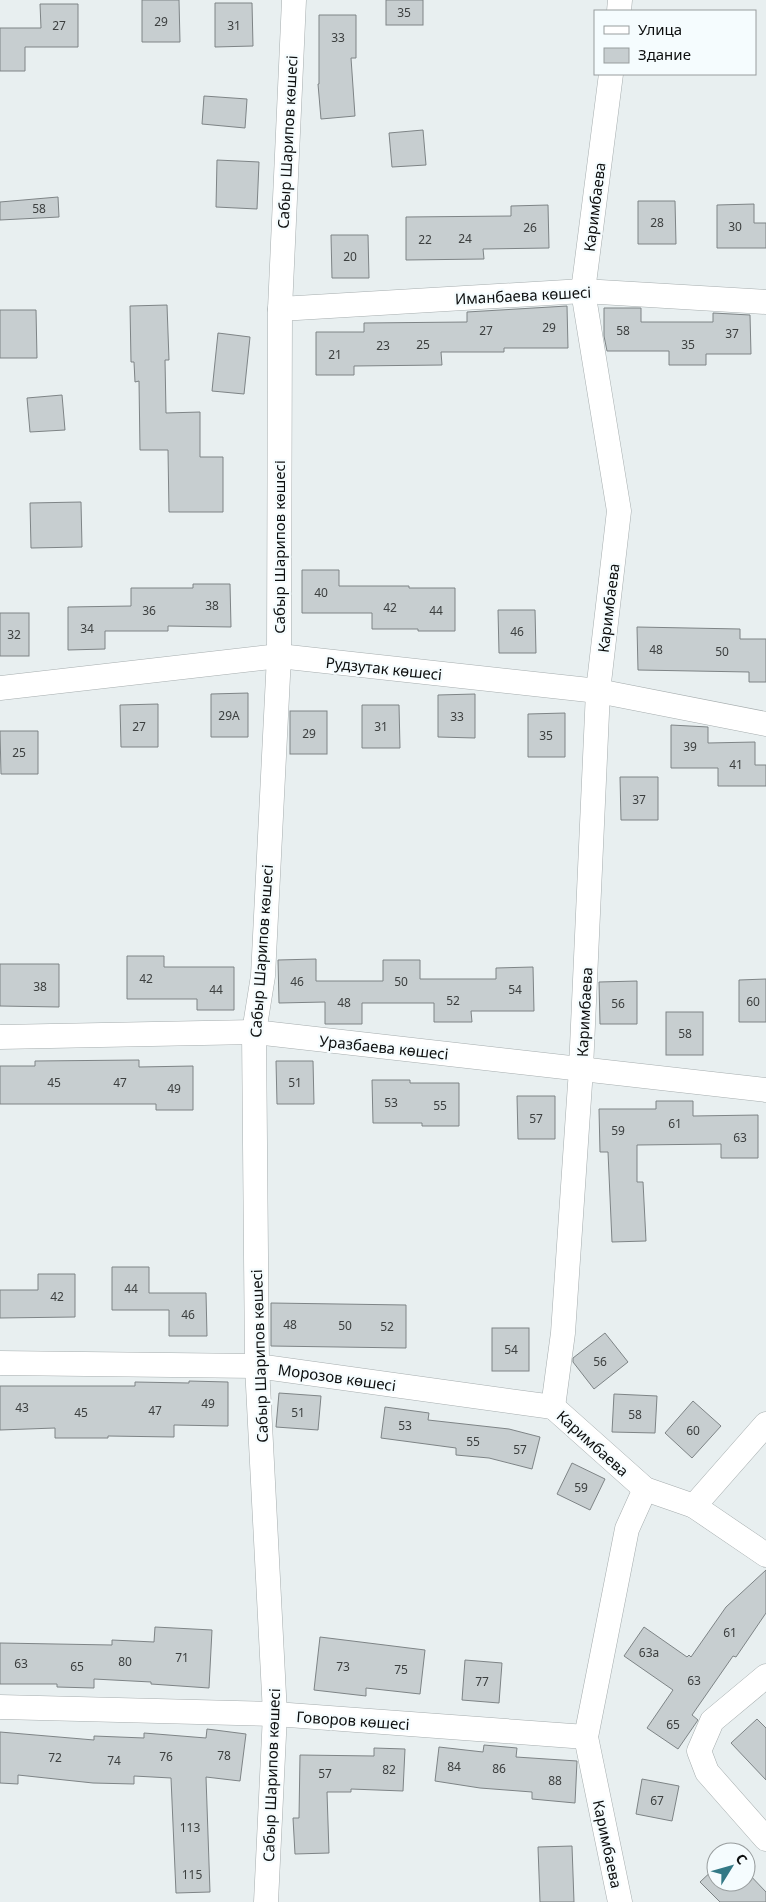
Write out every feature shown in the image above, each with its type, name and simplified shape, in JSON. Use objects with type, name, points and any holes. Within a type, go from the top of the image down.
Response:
[{"type":"street","name":"Сабыр Шарипов көшесі","points":[[266,1902],[275,1714],[257,1366],[254,1032],[263,976],[279,656],[280,309],[294,0]]},
{"type":"street","name":"Каримбаева","points":[[611,75],[583,290],[619,510],[598,691],[581,1069],[562,1333],[553,1407],[645,1490],[627,1529],[586,1737],[620,1902]]},
{"type":"street","name":"Иманбаева көшесі","points":[[280,309],[583,290],[766,302]]},
{"type":"street","name":"Рудзутак көшесі","points":[[0,688],[279,656],[598,691],[766,724]]},
{"type":"street","name":"Уразбаева көшесі","points":[[0,1037],[254,1032],[766,1090]]},
{"type":"street","name":"Морозов көшесі","points":[[0,1363],[257,1366],[553,1407]]},
{"type":"street","points":[[694,1506],[766,1424]]},
{"type":"street","points":[[645,1490],[694,1506],[766,1555]]},
{"type":"street","points":[[766,1676],[712,1721],[699,1751],[707,1772],[766,1839]]},
{"type":"street","name":"Говоров көшесі","points":[[0,1707],[275,1714],[586,1737]]},
{"type":"building","points":[[142,0],[179,0],[180,42],[142,42]]},
{"type":"building","points":[[386,0],[423,0],[423,25],[386,25]]},
{"type":"building","points":[[215,3],[252,3],[253,46],[215,47]]},
{"type":"building","points":[[40,4],[78,4],[78,47],[25,47],[25,71],[0,71],[0,28],[41,28]]},
{"type":"building","points":[[319,15],[356,15],[356,58],[351,58],[355,116],[321,119],[318,84]]},
{"type":"building","points":[[204,96],[247,99],[245,128],[202,124]]},
{"type":"building","points":[[423,130],[426,165],[392,167],[389,133]]},
{"type":"building","points":[[217,160],[259,162],[257,209],[216,207]]},
{"type":"building","points":[[58,197],[59,217],[0,220],[0,202]]},
{"type":"building","points":[[638,201],[675,201],[676,244],[638,244]]},
{"type":"building","points":[[754,204],[754,223],[766,223],[766,248],[717,248],[717,205]]},
{"type":"building","points":[[548,205],[549,248],[483,249],[484,259],[406,260],[406,217],[511,216],[511,206]]},
{"type":"building","points":[[331,235],[368,235],[369,278],[332,278]]},
{"type":"building","points":[[167,305],[169,360],[165,360],[166,413],[200,412],[200,457],[223,457],[223,512],[169,512],[168,450],[140,450],[139,381],[135,382],[134,362],[131,362],[130,306]]},
{"type":"building","points":[[567,306],[568,348],[504,348],[504,352],[441,352],[442,365],[354,366],[354,375],[316,375],[316,332],[364,332],[364,323],[467,322],[467,312]]},
{"type":"building","points":[[604,308],[641,308],[641,322],[713,322],[713,313],[750,315],[751,354],[706,354],[706,365],[669,365],[669,351],[607,351],[604,336]]},
{"type":"building","points":[[0,310],[36,310],[37,358],[0,358]]},
{"type":"building","points":[[218,333],[250,337],[244,394],[212,391]]},
{"type":"building","points":[[62,395],[65,430],[30,432],[27,398]]},
{"type":"building","points":[[81,502],[82,547],[31,548],[30,503]]},
{"type":"building","points":[[302,570],[339,570],[339,586],[455,588],[455,631],[372,629],[372,613],[302,613]]},
{"type":"building","points":[[193,584],[230,584],[231,627],[168,626],[168,631],[105,631],[105,649],[68,650],[68,607],[131,606],[131,588],[193,588]]},
{"type":"building","points":[[498,610],[535,610],[536,653],[499,653]]},
{"type":"building","points":[[0,613],[29,613],[29,656],[0,656]]},
{"type":"building","points":[[637,627],[740,629],[740,639],[766,639],[766,682],[749,682],[749,672],[638,670]]},
{"type":"building","points":[[248,693],[248,737],[211,737],[211,694]]},
{"type":"building","points":[[475,694],[475,738],[438,737],[438,695]]},
{"type":"building","points":[[158,704],[158,747],[121,747],[120,705]]},
{"type":"building","points":[[362,705],[399,705],[400,748],[362,748]]},
{"type":"building","points":[[290,711],[327,711],[327,754],[290,754]]},
{"type":"building","points":[[565,713],[565,757],[528,757],[528,714]]},
{"type":"building","points":[[671,725],[708,727],[708,743],[755,742],[755,765],[766,765],[766,786],[718,786],[718,768],[671,768]]},
{"type":"building","points":[[0,731],[38,731],[38,774],[1,774]]},
{"type":"building","points":[[620,777],[658,777],[658,820],[621,820]]},
{"type":"building","points":[[127,956],[164,956],[164,967],[234,967],[234,1010],[197,1010],[197,999],[127,999]]},
{"type":"building","points":[[316,959],[316,981],[383,981],[383,960],[420,960],[420,979],[496,979],[496,968],[533,967],[534,1011],[471,1011],[472,1022],[434,1022],[434,1003],[362,1003],[362,1024],[325,1024],[325,1002],[279,1003],[278,960]]},
{"type":"building","points":[[0,964],[59,964],[59,1007],[0,1006]]},
{"type":"building","points":[[766,979],[766,1022],[739,1022],[739,980]]},
{"type":"building","points":[[637,981],[637,1024],[600,1024],[599,982]]},
{"type":"building","points":[[666,1012],[703,1012],[703,1055],[666,1055]]},
{"type":"building","points":[[139,1060],[139,1067],[193,1066],[193,1110],[156,1110],[156,1104],[0,1104],[0,1066],[35,1066],[35,1061]]},
{"type":"building","points":[[276,1061],[313,1061],[314,1104],[277,1104]]},
{"type":"building","points":[[372,1080],[410,1080],[410,1083],[459,1083],[459,1126],[422,1126],[422,1123],[373,1123]]},
{"type":"building","points":[[517,1096],[555,1096],[555,1139],[518,1139]]},
{"type":"building","points":[[656,1101],[693,1101],[693,1116],[758,1115],[758,1158],[721,1158],[721,1144],[637,1145],[637,1182],[643,1182],[646,1241],[612,1242],[608,1152],[600,1152],[599,1109],[656,1109]]},
{"type":"building","points":[[112,1267],[149,1267],[149,1293],[206,1293],[207,1336],[169,1336],[169,1310],[112,1310]]},
{"type":"building","points":[[38,1274],[75,1274],[75,1317],[0,1318],[0,1290],[38,1290]]},
{"type":"building","points":[[271,1303],[406,1305],[406,1348],[271,1346]]},
{"type":"building","points":[[492,1328],[529,1328],[529,1371],[492,1371]]},
{"type":"building","points":[[605,1333],[628,1362],[594,1389],[573,1362],[573,1358]]},
{"type":"building","points":[[189,1381],[228,1382],[228,1426],[174,1425],[174,1437],[108,1436],[108,1438],[55,1438],[55,1428],[0,1430],[0,1386],[135,1386],[135,1382],[189,1383]]},
{"type":"building","points":[[279,1393],[321,1396],[318,1430],[276,1427]]},
{"type":"building","points":[[614,1394],[657,1396],[655,1433],[612,1432]]},
{"type":"building","points":[[693,1401],[721,1426],[692,1458],[665,1433]]},
{"type":"building","points":[[385,1407],[429,1413],[428,1420],[509,1429],[540,1437],[532,1469],[489,1458],[456,1455],[456,1448],[381,1438]]},
{"type":"building","points":[[572,1463],[605,1479],[590,1510],[557,1494]]},
{"type":"building","points":[[766,1570],[766,1613],[736,1657],[733,1656],[692,1715],[698,1720],[678,1749],[647,1728],[673,1690],[624,1656],[644,1627],[687,1657],[689,1655],[691,1657],[726,1607]]},
{"type":"building","points":[[155,1627],[212,1630],[209,1688],[94,1679],[94,1688],[57,1687],[57,1684],[0,1684],[0,1643],[112,1645],[112,1640],[154,1642]]},
{"type":"building","points":[[320,1637],[425,1650],[420,1694],[366,1688],[366,1696],[314,1690]]},
{"type":"building","points":[[465,1660],[502,1663],[499,1703],[462,1700]]},
{"type":"building","points":[[757,1719],[766,1728],[766,1780],[731,1743]]},
{"type":"building","points":[[207,1729],[246,1734],[240,1781],[206,1777],[210,1892],[176,1893],[171,1778],[134,1776],[134,1784],[93,1783],[18,1775],[18,1784],[0,1783],[0,1732],[94,1740],[94,1736],[144,1738],[144,1733],[206,1738]]},
{"type":"building","points":[[484,1745],[517,1748],[516,1757],[577,1761],[575,1803],[532,1799],[532,1792],[480,1788],[435,1781],[439,1747],[483,1752]]},
{"type":"building","points":[[374,1748],[405,1749],[403,1791],[351,1789],[351,1792],[327,1792],[329,1853],[295,1854],[293,1818],[299,1818],[300,1755],[374,1756]]},
{"type":"building","points":[[642,1779],[679,1786],[672,1821],[636,1814]]},
{"type":"building","points":[[572,1846],[574,1902],[540,1902],[538,1847]]},
{"type":"building","points":[[706,1876],[706,1888],[700,1882]]},
{"type":"building","points":[[756,1882],[766,1892],[766,1902],[720,1902],[710,1892],[756,1892]]}]
